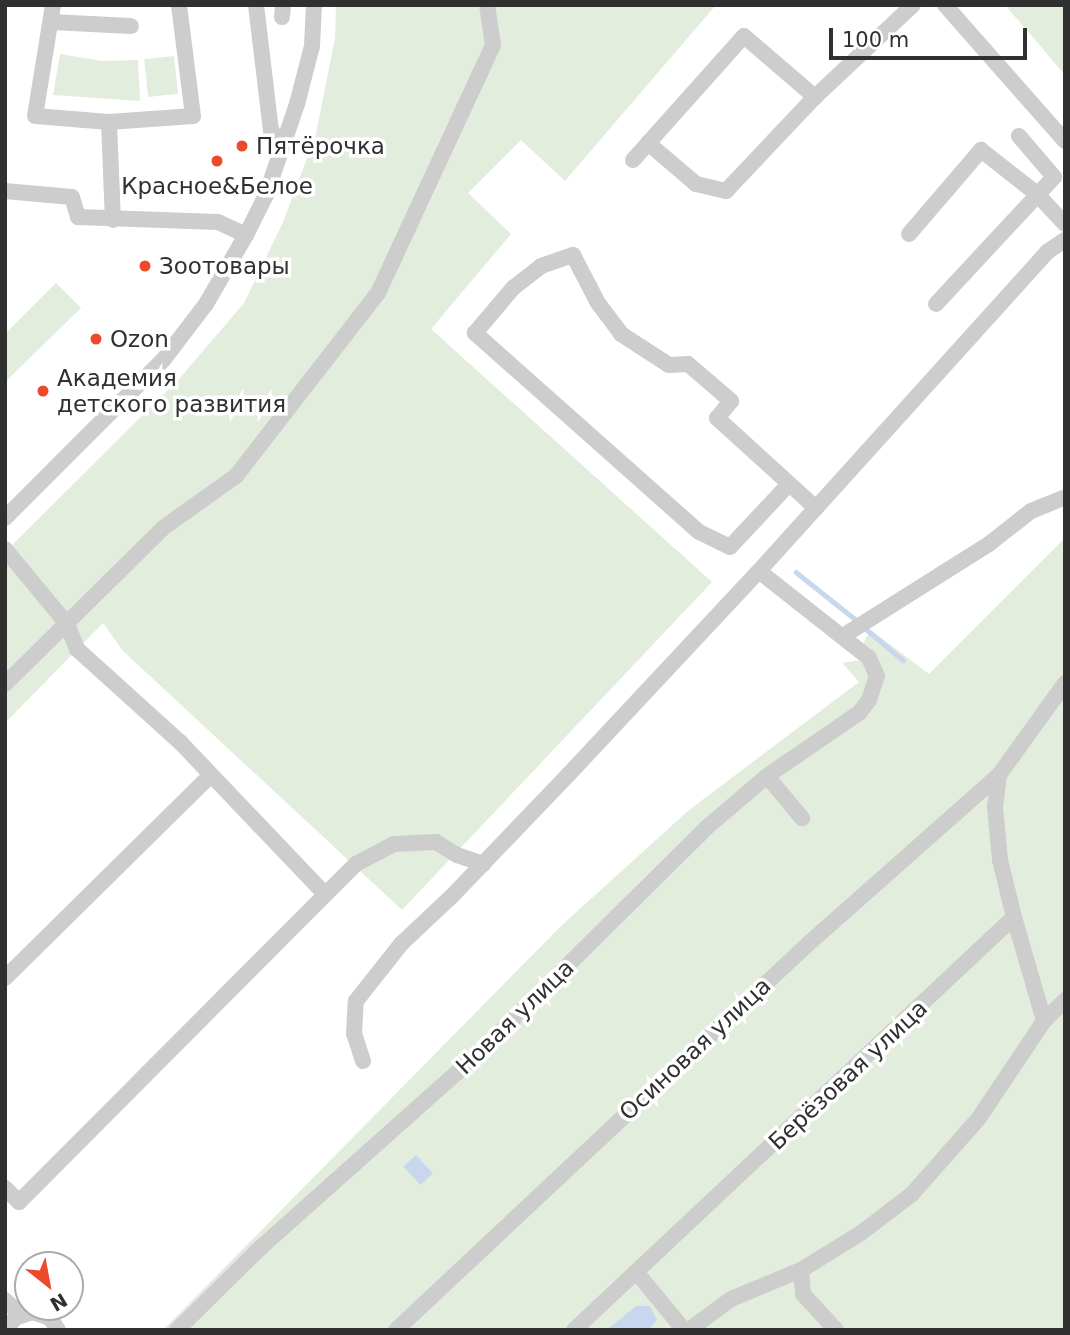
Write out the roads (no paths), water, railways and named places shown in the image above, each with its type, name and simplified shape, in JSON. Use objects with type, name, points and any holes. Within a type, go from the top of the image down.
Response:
[{"type":"street","points":[[53,5],[35,116],[109,122],[193,116],[179,5]]},
{"type":"street","points":[[256,5],[271,130],[278,140],[285,143]]},
{"type":"street","points":[[5,518],[164,359],[206,304],[266,195],[285,143],[312,46],[314,5]]},
{"type":"street","points":[[5,684],[163,528],[236,476],[379,293],[494,45],[487,5]]},
{"type":"street","points":[[648,143],[696,184],[726,191],[815,97],[913,5]]},
{"type":"street","points":[[944,5],[1065,141]]},
{"type":"street","points":[[51,22],[131,26]]},
{"type":"street","points":[[633,160],[744,36],[815,97]]},
{"type":"street","points":[[109,122],[113,220]]},
{"type":"street","points":[[936,304],[1054,177],[1019,136]]},
{"type":"street","points":[[909,234],[981,150],[1037,194],[1065,224]]},
{"type":"street","points":[[5,191],[72,197],[78,217],[218,222],[246,235]]},
{"type":"street","points":[[363,1061],[354,1034],[356,1001],[401,944],[483,864],[759,571],[1047,252],[1065,240]]},
{"type":"street","points":[[789,484],[730,547],[699,532],[475,332],[513,288],[541,266],[573,255],[598,303],[621,334],[669,365],[688,364],[732,401],[717,418],[816,508]]},
{"type":"street","points":[[759,571],[843,636],[989,544],[1031,511],[1065,497]]},
{"type":"street","points":[[5,549],[67,624],[77,649],[180,742],[324,893]]},
{"type":"street","name":"Новая улица","points":[[177,1330],[259,1249],[482,1051],[706,828],[766,776],[859,713],[869,700],[877,676],[869,658],[843,636]]},
{"type":"street","name":"Осиновая улица","points":[[396,1330],[808,944],[999,775],[1065,683]]},
{"type":"street","points":[[999,775],[995,807],[1000,860],[1044,1021]]},
{"type":"street","points":[[5,978],[210,776]]},
{"type":"street","points":[[766,776],[802,818]]},
{"type":"street","points":[[5,1188],[19,1202],[324,893],[356,864],[394,844],[436,842],[457,855],[483,864]]},
{"type":"street","name":"Берёзовая улица","points":[[574,1330],[1014,917]]},
{"type":"street","points":[[690,1330],[731,1299],[801,1270],[860,1233],[912,1194],[979,1118],[1044,1021],[1065,1000]]},
{"type":"street","points":[[801,1270],[803,1294],[836,1330]]},
{"type":"street","points":[[637,1273],[684,1330]]},
{"type":"water","points":[[416,1155],[433,1173],[421,1185],[404,1167]]},
{"type":"water","points":[[636,1306],[650,1306],[657,1320],[648,1330],[607,1330]]},
{"type":"waterway","points":[[796,572],[855,619]]},
{"type":"waterway","points":[[867,630],[903,660]]},
{"type":"place","name":"Пятёрочка","points":[[242,146]]},
{"type":"place","name":"Красное&Белое","points":[[217,161]]},
{"type":"place","name":"Зоотовары","points":[[145,266]]},
{"type":"place","name":"Ozon","points":[[96,339]]},
{"type":"place","name":"Академия детского развития","points":[[43,391]]}]
